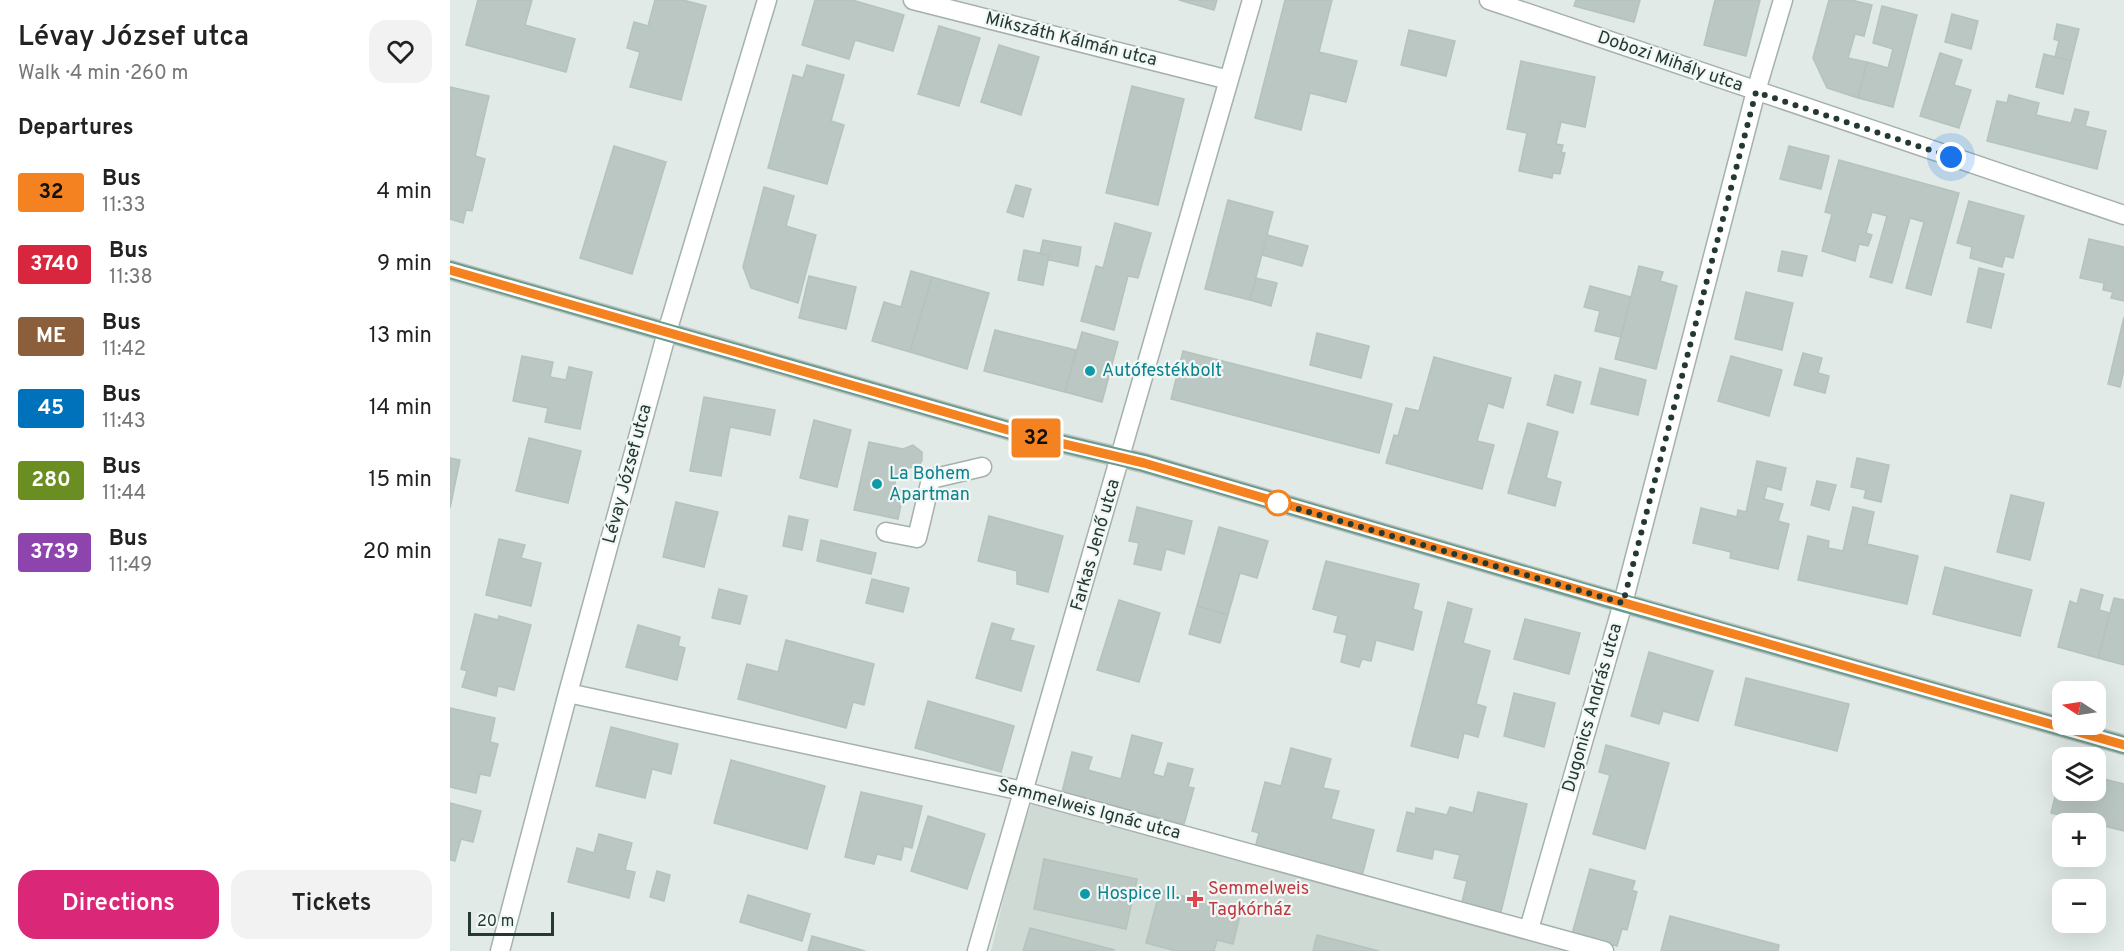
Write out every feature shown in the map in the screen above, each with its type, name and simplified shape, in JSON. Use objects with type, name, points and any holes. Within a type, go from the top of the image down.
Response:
[{"type":"main road","points":[[450,270],[1022,434],[1120,458],[2124,745]]},
{"type":"street","name":"Lévay József utca","points":[[500,951],[667,332],[767,0]]},
{"type":"street","name":"Mikszáth Kálmán utca","points":[[913,0],[1229,80]]},
{"type":"street","name":"Farkas Jenő utca","points":[[977,951],[1252,0]]},
{"type":"street","name":"Dobozi Mihály utca","points":[[1489,0],[2124,215]]},
{"type":"street","name":"Dugonics András utca","points":[[1529,929],[1623,603],[1756,92],[1783,0]]},
{"type":"street","points":[[886,532],[917,538],[931,479],[982,468]]},
{"type":"street","points":[[924,472],[948,476]]},
{"type":"street","name":"Semmelweis Ignác utca","points":[[568,693],[1023,791],[1605,951]]},
{"type":"shaded area","name":"Semmelweis Tagkórház","points":[[1033,800],[1572,951],[991,951],[1016,847]]},
{"type":"building","points":[[478,0],[532,0],[525,25],[575,39],[566,72],[466,45]]},
{"type":"building","points":[[655,0],[683,0],[706,6],[681,100],[630,87],[640,52],[627,48],[634,22],[648,26]]},
{"type":"building","points":[[815,0],[852,0],[904,15],[893,51],[855,40],[849,59],[802,45]]},
{"type":"building","points":[[1179,0],[1217,0],[1214,10]]},
{"type":"building","points":[[1285,0],[1332,0],[1319,52],[1357,61],[1346,102],[1310,93],[1301,130],[1255,118]]},
{"type":"building","points":[[1576,0],[1640,0],[1634,22],[1574,6]]},
{"type":"building","points":[[1715,0],[1760,0],[1746,56],[1704,45]]},
{"type":"building","points":[[1829,0],[1851,0],[1872,5],[1864,36],[1855,34],[1848,58],[1867,62],[1858,98],[1827,88],[1813,58]]},
{"type":"building","points":[[1882,6],[1917,15],[1893,107],[1858,98],[1867,62],[1888,68],[1893,49],[1873,43]]},
{"type":"building","points":[[1952,14],[1978,21],[1971,49],[1945,42]]},
{"type":"building","points":[[2057,24],[2079,29],[2071,61],[2055,57],[2059,41],[2054,39]]},
{"type":"building","points":[[939,26],[980,38],[959,106],[918,94]]},
{"type":"building","points":[[1409,30],[1455,41],[1446,76],[1401,65]]},
{"type":"building","points":[[999,45],[1039,57],[1021,115],[981,102]]},
{"type":"building","points":[[1940,53],[1962,60],[1954,85],[1971,90],[1959,128],[1920,116]]},
{"type":"building","points":[[2044,54],[2071,61],[2063,94],[2036,87]]},
{"type":"building","points":[[1521,61],[1595,77],[1585,127],[1561,122],[1556,144],[1563,145],[1561,152],[1565,153],[1560,174],[1553,173],[1552,178],[1519,171],[1527,133],[1507,129]]},
{"type":"building","points":[[807,65],[844,75],[831,121],[844,125],[827,184],[768,168],[793,75],[803,78]]},
{"type":"building","points":[[1132,86],[1184,99],[1158,205],[1106,193]]},
{"type":"building","points":[[450,87],[489,96],[475,156],[485,159],[472,211],[466,210],[463,223],[450,219]]},
{"type":"building","points":[[2009,95],[2039,103],[2036,115],[2071,123],[2075,109],[2089,112],[2085,126],[2106,131],[2097,169],[1987,141],[1997,101],[2007,103]]},
{"type":"building","points":[[614,146],[666,162],[632,274],[580,258]]},
{"type":"building","points":[[1789,146],[1829,156],[1821,189],[1780,179]]},
{"type":"building","points":[[1839,160],[1959,193],[1931,295],[1906,288],[1924,222],[1910,218],[1892,283],[1870,277],[1887,216],[1872,212],[1866,233],[1872,235],[1868,246],[1859,244],[1855,261],[1822,251],[1832,214],[1825,212]]},
{"type":"building","points":[[1016,185],[1031,189],[1023,217],[1007,212]]},
{"type":"building","points":[[764,187],[794,196],[786,226],[816,235],[798,303],[751,288],[743,267]]},
{"type":"building","points":[[1228,200],[1273,212],[1250,300],[1205,289]]},
{"type":"building","points":[[1969,201],[2024,216],[2013,258],[2005,256],[2002,267],[1970,258],[1972,247],[1957,243]]},
{"type":"building","points":[[1115,223],[1151,233],[1138,278],[1128,276],[1114,330],[1081,321],[1096,266],[1103,268]]},
{"type":"building","points":[[1267,235],[1308,246],[1302,266],[1262,255]]},
{"type":"building","points":[[2089,239],[2124,247],[2124,301],[2111,298],[2113,292],[2103,290],[2104,283],[2080,278]]},
{"type":"building","points":[[1043,240],[1081,247],[1078,266],[1049,260],[1049,255],[1040,254]]},
{"type":"building","points":[[1024,250],[1049,255],[1043,285],[1018,280]]},
{"type":"building","points":[[1782,251],[1807,256],[1802,276],[1778,271]]},
{"type":"building","points":[[1639,266],[1663,272],[1660,281],[1677,286],[1656,369],[1615,359]]},
{"type":"building","points":[[1979,268],[2004,274],[1991,328],[1967,322]]},
{"type":"building","points":[[911,271],[932,277],[910,352],[872,341],[884,302],[901,307]]},
{"type":"building","points":[[809,276],[856,287],[846,329],[799,318]]},
{"type":"building","points":[[932,277],[989,293],[967,369],[910,352]]},
{"type":"building","points":[[1256,278],[1277,283],[1271,306],[1250,300]]},
{"type":"building","points":[[1590,286],[1631,297],[1621,337],[1595,331],[1600,311],[1584,307]]},
{"type":"building","points":[[1746,292],[1793,303],[1782,350],[1735,339]]},
{"type":"building","points":[[2124,317],[2124,370],[2120,387],[2108,384]]},
{"type":"building","points":[[995,330],[1076,350],[1065,392],[984,371]]},
{"type":"building","name":"Autófestékbolt","points":[[1082,332],[1118,342],[1102,402],[1065,392]]},
{"type":"building","points":[[1317,333],[1369,346],[1361,378],[1310,365]]},
{"type":"building","points":[[1183,351],[1392,404],[1379,453],[1171,399]]},
{"type":"building","points":[[1803,353],[1822,358],[1818,373],[1829,376],[1825,393],[1794,385]]},
{"type":"building","points":[[522,356],[553,362],[550,377],[566,380],[569,367],[592,372],[580,429],[545,422],[548,408],[513,401]]},
{"type":"building","points":[[1731,356],[1782,370],[1769,416],[1718,401]]},
{"type":"building","points":[[1434,357],[1511,378],[1503,408],[1488,403],[1477,441],[1494,445],[1482,489],[1386,463],[1394,435],[1398,436],[1406,408],[1419,411]]},
{"type":"building","points":[[1600,368],[1646,380],[1638,415],[1591,404]]},
{"type":"building","points":[[1555,375],[1581,382],[1573,413],[1547,405]]},
{"type":"building","points":[[704,397],[775,410],[770,435],[730,427],[721,476],[690,471]]},
{"type":"building","points":[[814,420],[851,430],[837,487],[800,478]]},
{"type":"building","points":[[1528,423],[1558,432],[1546,478],[1561,482],[1555,506],[1508,493]]},
{"type":"building","points":[[529,438],[581,451],[568,503],[516,491]]},
{"type":"building","name":"La Bohem Apartman","points":[[869,442],[903,449],[913,445],[922,452],[919,466],[908,468],[905,479],[896,478],[894,489],[904,491],[898,519],[854,510]]},
{"type":"building","points":[[450,458],[460,460],[450,508]]},
{"type":"building","points":[[1857,458],[1889,465],[1881,502],[1864,498],[1866,490],[1851,487]]},
{"type":"building","points":[[1757,461],[1786,468],[1781,490],[1767,486],[1764,499],[1783,504],[1778,521],[1789,524],[1778,569],[1730,558],[1731,552],[1693,543],[1701,508],[1737,517],[1738,510],[1746,512]]},
{"type":"building","points":[[1817,481],[1836,485],[1829,510],[1811,505]]},
{"type":"building","points":[[2011,495],[2044,503],[2030,560],[1997,552]]},
{"type":"building","points":[[676,502],[718,512],[704,567],[663,557]]},
{"type":"building","points":[[1137,507],[1192,521],[1184,554],[1166,549],[1161,570],[1134,564],[1139,543],[1129,541]]},
{"type":"building","points":[[1853,507],[1874,512],[1867,544],[1918,556],[1907,604],[1798,580],[1808,536],[1829,541],[1828,548],[1843,551]]},
{"type":"building","points":[[789,516],[808,520],[802,550],[783,546]]},
{"type":"building","points":[[989,516],[1063,536],[1048,592],[1017,584],[1017,571],[978,561]]},
{"type":"building","points":[[1219,527],[1268,541],[1257,578],[1240,573],[1228,615],[1197,606]]},
{"type":"building","points":[[499,539],[525,545],[521,558],[541,563],[531,606],[486,595]]},
{"type":"building","points":[[821,540],[876,553],[871,574],[817,561]]},
{"type":"building","points":[[1326,561],[1419,584],[1413,609],[1422,612],[1413,650],[1376,640],[1371,661],[1362,659],[1359,667],[1341,662],[1347,635],[1334,632],[1338,616],[1313,609]]},
{"type":"building","points":[[1945,567],[2032,590],[2020,636],[1933,614]]},
{"type":"building","points":[[872,579],[909,588],[903,612],[866,603]]},
{"type":"building","points":[[719,589],[747,596],[740,624],[712,618]]},
{"type":"building","points":[[2081,589],[2103,595],[2099,610],[2110,613],[2098,658],[2058,647],[2070,601],[2077,604]]},
{"type":"building","points":[[2114,598],[2124,600],[2124,665],[2098,658]]},
{"type":"building","points":[[1119,600],[1160,613],[1139,682],[1097,670]]},
{"type":"building","points":[[1448,602],[1472,609],[1463,643],[1490,651],[1476,704],[1486,707],[1478,737],[1464,733],[1458,758],[1411,746]]},
{"type":"building","points":[[1197,606],[1228,615],[1220,643],[1189,634]]},
{"type":"building","points":[[475,614],[498,620],[499,616],[531,625],[514,690],[498,686],[496,696],[462,687],[467,671],[461,669]]},
{"type":"building","points":[[1525,619],[1580,633],[1569,674],[1514,659]]},
{"type":"building","points":[[992,623],[1014,629],[1010,640],[1034,646],[1021,691],[976,678]]},
{"type":"building","points":[[638,625],[680,637],[678,646],[685,648],[677,680],[626,667]]},
{"type":"building","points":[[786,640],[874,664],[864,705],[853,702],[846,728],[738,699],[747,664],[778,672]]},
{"type":"building","points":[[1649,652],[1713,671],[1698,721],[1663,711],[1659,724],[1631,716]]},
{"type":"building","points":[[1746,678],[1849,704],[1837,751],[1735,725]]},
{"type":"building","points":[[1514,693],[1555,703],[1544,747],[1504,736]]},
{"type":"building","points":[[928,701],[1014,726],[1001,772],[915,748]]},
{"type":"building","points":[[450,708],[495,718],[490,742],[498,744],[490,776],[480,774],[476,793],[450,787]]},
{"type":"building","points":[[611,727],[678,744],[671,774],[652,769],[645,798],[596,786]]},
{"type":"building","points":[[1132,735],[1162,743],[1153,774],[1164,777],[1168,763],[1193,769],[1188,787],[1194,788],[1184,824],[1062,792],[1072,752],[1092,757],[1088,770],[1121,779]]},
{"type":"building","points":[[1606,745],[1669,763],[1645,849],[1593,834],[1610,775],[1599,772]]},
{"type":"building","points":[[1291,748],[1331,759],[1323,788],[1339,791],[1331,819],[1374,830],[1362,876],[1255,848],[1259,833],[1252,831],[1265,782],[1281,786]]},
{"type":"building","points":[[731,760],[825,786],[807,849],[714,823]]},
{"type":"building","points":[[2106,780],[2124,784],[2124,831],[2106,827],[2106,813],[2051,813],[2054,801],[2106,801]]},
{"type":"building","points":[[861,792],[922,806],[912,848],[904,846],[901,860],[877,854],[874,864],[845,857]]},
{"type":"building","points":[[1478,792],[1527,804],[1500,916],[1461,906],[1467,881],[1454,878],[1460,855],[1434,849],[1432,859],[1397,851],[1407,812],[1415,814],[1416,808],[1447,815],[1450,807],[1473,813]]},
{"type":"building","points":[[450,803],[481,811],[473,842],[461,839],[455,861],[450,860]]},
{"type":"building","points":[[928,816],[985,834],[967,889],[911,871]]},
{"type":"building","points":[[599,834],[632,843],[625,870],[635,872],[629,898],[568,882],[577,848],[594,853]]},
{"type":"building","name":"Hospice II.","points":[[1044,859],[1137,879],[1126,929],[1034,909]]},
{"type":"building","points":[[1590,869],[1635,881],[1632,890],[1637,892],[1627,930],[1622,929],[1617,946],[1572,934]]},
{"type":"building","points":[[657,871],[670,875],[664,901],[650,897]]},
{"type":"building","points":[[1160,890],[1241,911],[1233,944],[1217,940],[1214,951],[1176,951],[1146,943]]},
{"type":"building","points":[[748,895],[810,914],[802,941],[740,922]]},
{"type":"building","points":[[1670,916],[1779,945],[1778,951],[1661,951]]},
{"type":"building","points":[[1030,928],[1115,950],[1023,951]]},
{"type":"building","points":[[1317,935],[1379,951],[1313,951]]},
{"type":"building","points":[[812,936],[865,951],[808,951]]},
{"type":"bus line","name":"32","points":[[450,270],[1022,434],[1144,463],[2124,745]]},
{"type":"place","name":"Autófestékbolt","points":[[1090,371]]},
{"type":"place","name":"La Bohem Apartman","points":[[877,484]]},
{"type":"place","name":"Hospice II.","points":[[1085,894]]},
{"type":"place","name":"Semmelweis Tagkórház","points":[[1195,899]]},
{"type":"route","points":[[1278,503],[1623,603],[1756,92],[1951,157]]}]
